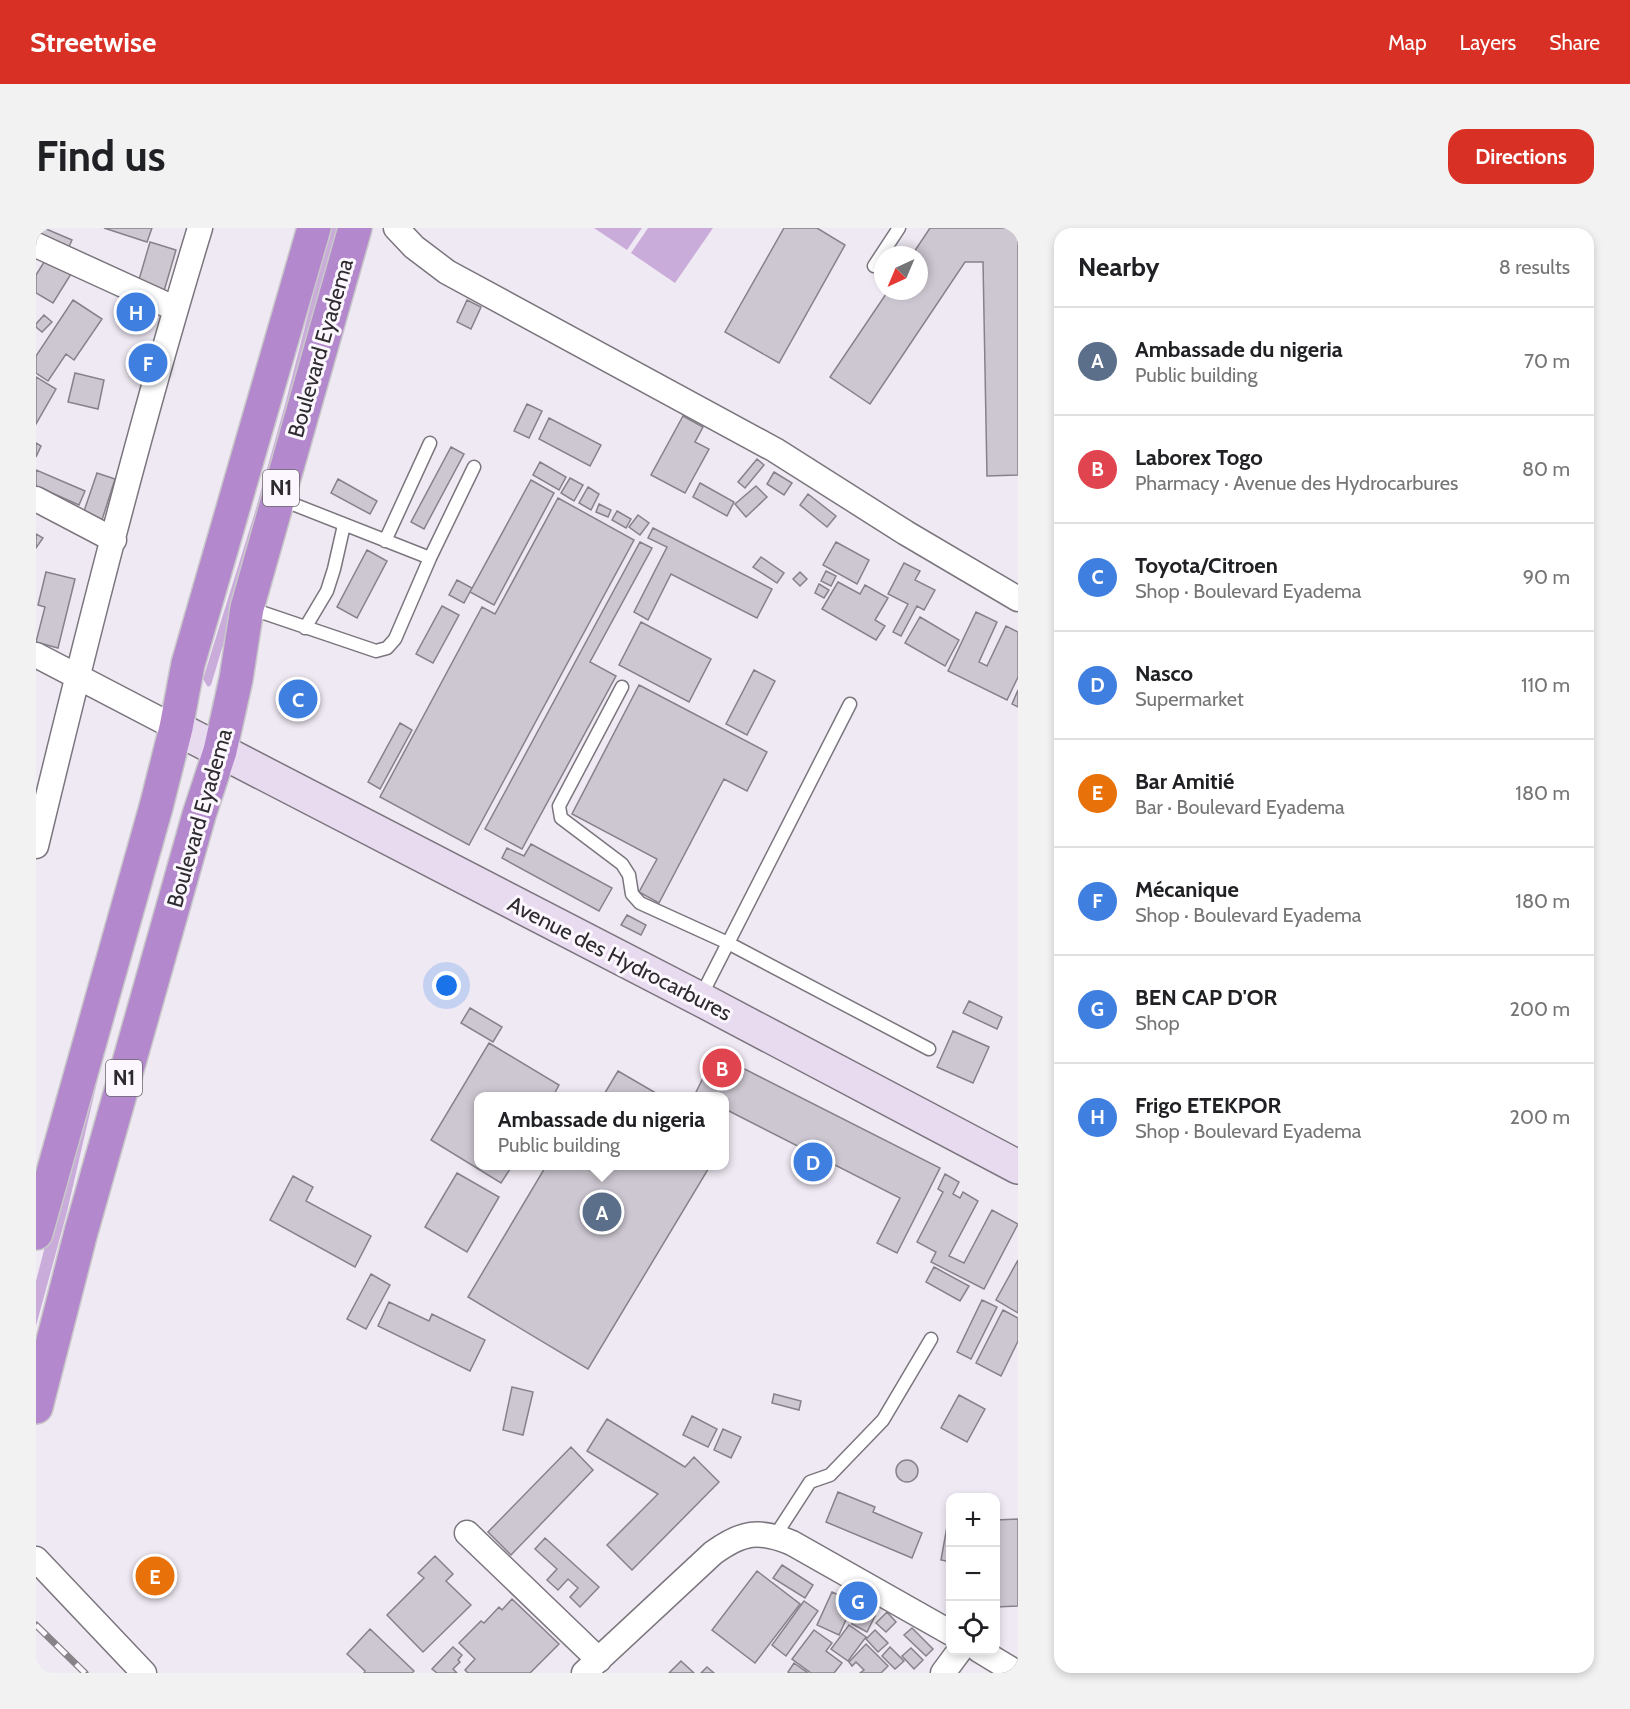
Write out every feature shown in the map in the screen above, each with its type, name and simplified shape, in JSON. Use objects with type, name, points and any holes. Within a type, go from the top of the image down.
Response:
[{"type":"highway","name":"N1","points":[[36,1233],[176,728],[188,664],[314,228]]},
{"type":"highway","name":"Boulevard Eyadema","points":[[36,1407],[84,1221],[199,815],[220,751],[236,680],[247,608],[355,228]]},
{"type":"main road","name":"Avenue des Hydrocarbures","points":[[176,728],[700,999],[1018,1167]]},
{"type":"street","points":[[36,846],[77,677],[200,228]]},
{"type":"street","points":[[396,228],[414,247],[447,272],[775,450],[906,533],[1018,599]]},
{"type":"street","points":[[36,245],[176,309]]},
{"type":"street","points":[[36,499],[114,540]]},
{"type":"street","points":[[36,655],[176,728]]},
{"type":"street","points":[[467,1533],[591,1667],[713,1553],[745,1535],[761,1533],[792,1542],[946,1631]]},
{"type":"street","points":[[36,1559],[144,1673]]},
{"type":"street","points":[[943,1673],[956,1655]]},
{"type":"street","points":[[988,1655],[1017,1673]]},
{"type":"lane","points":[[887,246],[899,228]]},
{"type":"lane","points":[[385,541],[430,443]]},
{"type":"lane","points":[[247,608],[376,651],[387,648],[395,639],[430,558],[474,467]]},
{"type":"lane","points":[[278,498],[430,558]]},
{"type":"lane","points":[[305,628],[327,591],[344,525]]},
{"type":"lane","points":[[622,687],[559,806],[561,818],[622,864],[629,875],[632,894],[640,903],[728,943],[929,1049]]},
{"type":"lane","points":[[700,999],[850,704]]},
{"type":"lane","points":[[775,1536],[810,1482],[830,1475],[883,1420],[931,1339]]},
{"type":"shaded area","points":[[330,228],[340,228],[262,515],[211,685],[208,687],[203,679],[255,512]]},
{"type":"shaded area","points":[[594,228],[642,228],[627,250]]},
{"type":"shaded area","points":[[648,228],[713,228],[675,283],[631,253]]},
{"type":"shaded area","points":[[113,1013],[67,1212],[36,1326],[36,1281],[56,1204]]},
{"type":"building","points":[[36,228],[44,228],[72,240],[67,251],[36,237]]},
{"type":"building","points":[[104,228],[152,228],[147,242]]},
{"type":"building","points":[[784,228],[817,228],[845,245],[779,363],[725,332]]},
{"type":"building","points":[[930,228],[1018,228],[1018,475],[987,476],[983,262],[965,262],[870,404],[830,377],[882,300],[928,300],[928,246],[918,246]]},
{"type":"building","points":[[150,242],[176,250],[164,291],[138,283]]},
{"type":"building","points":[[46,259],[71,274],[53,303],[36,293],[36,275]]},
{"type":"building","points":[[73,300],[102,319],[74,360],[66,354],[48,381],[36,373],[36,356]]},
{"type":"building","points":[[467,300],[481,307],[471,329],[457,322]]},
{"type":"building","points":[[44,315],[52,322],[42,332],[36,324]]},
{"type":"building","points":[[75,373],[104,380],[98,409],[68,402]]},
{"type":"building","points":[[36,377],[56,389],[36,424]]},
{"type":"building","points":[[527,404],[542,411],[529,438],[514,431]]},
{"type":"building","points":[[683,416],[703,427],[695,442],[709,449],[685,493],[651,475]]},
{"type":"building","points":[[549,418],[601,445],[590,466],[539,439]]},
{"type":"building","points":[[36,443],[41,446],[36,457]]},
{"type":"building","points":[[451,447],[464,454],[424,529],[411,522]]},
{"type":"building","points":[[757,459],[764,465],[745,488],[738,482]]},
{"type":"building","points":[[540,462],[566,477],[559,490],[533,475]]},
{"type":"building","points":[[36,470],[85,491],[79,505],[36,486]]},
{"type":"building","points":[[774,472],[792,483],[784,495],[767,484]]},
{"type":"building","points":[[97,473],[115,479],[101,523],[82,517]]},
{"type":"building","points":[[570,478],[583,485],[574,501],[561,493]]},
{"type":"building","points":[[338,479],[377,501],[370,514],[331,493]]},
{"type":"building","points":[[531,480],[554,493],[494,605],[470,592]]},
{"type":"building","points":[[700,483],[734,502],[727,516],[693,497]]},
{"type":"building","points":[[756,486],[767,497],[746,517],[735,504]]},
{"type":"building","points":[[588,487],[599,494],[591,510],[579,503]]},
{"type":"building","points":[[808,494],[836,516],[827,527],[800,505]]},
{"type":"building","points":[[558,498],[634,540],[469,845],[380,797],[482,607],[495,614]]},
{"type":"building","points":[[599,504],[611,510],[608,517],[596,512]]},
{"type":"building","points":[[617,511],[631,519],[626,528],[612,520]]},
{"type":"building","points":[[638,515],[649,523],[640,535],[629,527]]},
{"type":"building","points":[[653,528],[772,589],[757,618],[671,574],[648,620],[634,612],[667,547],[648,538]]},
{"type":"building","points":[[36,534],[43,538],[36,548]]},
{"type":"building","points":[[640,542],[652,548],[590,662],[616,676],[522,849],[485,829]]},
{"type":"building","points":[[836,542],[869,560],[857,584],[823,565]]},
{"type":"building","points":[[367,550],[387,561],[357,618],[337,607]]},
{"type":"building","points":[[761,557],[784,573],[777,583],[753,567]]},
{"type":"building","points":[[904,563],[920,571],[915,580],[935,590],[924,610],[917,606],[901,636],[893,632],[908,604],[888,594]]},
{"type":"building","points":[[826,571],[836,576],[831,586],[821,581]]},
{"type":"building","points":[[46,572],[75,579],[58,648],[36,642],[45,607],[38,605]]},
{"type":"building","points":[[800,572],[807,579],[800,586],[793,579]]},
{"type":"building","points":[[457,580],[472,588],[464,603],[449,595]]},
{"type":"building","points":[[838,582],[860,594],[865,585],[888,598],[875,620],[885,626],[876,640],[822,609]]},
{"type":"building","points":[[819,584],[829,590],[824,598],[815,593]]},
{"type":"building","points":[[442,606],[459,615],[433,663],[416,654]]},
{"type":"building","points":[[976,612],[997,622],[979,662],[987,666],[1006,626],[1018,632],[1018,677],[1007,700],[948,671]]},
{"type":"building","points":[[920,617],[959,640],[945,666],[905,643]]},
{"type":"building","points":[[641,622],[711,659],[689,702],[619,665]]},
{"type":"building","points":[[754,670],[775,681],[747,735],[726,724]]},
{"type":"building","points":[[639,685],[767,752],[747,791],[724,779],[659,903],[639,892],[657,859],[572,814]]},
{"type":"building","points":[[1018,690],[1018,707],[1012,704]]},
{"type":"building","points":[[400,723],[412,730],[380,789],[368,782]]},
{"type":"building","points":[[531,844],[612,888],[599,911],[502,858],[507,848],[524,856]]},
{"type":"building","points":[[627,915],[646,925],[641,935],[621,925]]},
{"type":"building","points":[[969,1001],[1002,1017],[997,1029],[963,1013]]},
{"type":"building","points":[[470,1008],[502,1027],[493,1042],[461,1023]]},
{"type":"building","points":[[953,1031],[989,1047],[973,1083],[937,1067]]},
{"type":"building","points":[[489,1043],[559,1085],[555,1092],[474,1092],[474,1166],[431,1140]]},
{"type":"building","points":[[715,1054],[940,1168],[897,1253],[877,1243],[900,1198],[729,1111],[729,1092],[696,1092]]},
{"type":"building","points":[[618,1071],[654,1092],[605,1092]]},
{"type":"building","points":[[480,1170],[509,1170],[501,1183]]},
{"type":"building","points":[[544,1170],[708,1170],[588,1369],[468,1297]]},
{"type":"building","points":[[457,1173],[499,1197],[467,1252],[425,1227]]},
{"type":"building","points":[[945,1174],[959,1182],[953,1194],[960,1198],[963,1192],[978,1201],[949,1256],[964,1263],[992,1210],[1018,1224],[984,1289],[931,1262],[936,1252],[917,1242],[943,1192],[938,1189]]},
{"type":"building","points":[[293,1176],[313,1187],[306,1201],[371,1236],[355,1267],[270,1220]]},
{"type":"building","points":[[1018,1260],[1018,1313],[996,1300]]},
{"type":"building","points":[[934,1267],[969,1286],[960,1301],[926,1282]]},
{"type":"building","points":[[371,1274],[390,1285],[366,1329],[347,1319]]},
{"type":"building","points":[[982,1300],[997,1307],[971,1359],[957,1352]]},
{"type":"building","points":[[389,1302],[429,1321],[432,1314],[485,1340],[470,1371],[378,1326]]},
{"type":"building","points":[[1003,1310],[1018,1318],[1018,1341],[1001,1376],[976,1363]]},
{"type":"building","points":[[512,1387],[533,1392],[523,1435],[503,1430]]},
{"type":"building","points":[[774,1394],[801,1401],[799,1410],[772,1403]]},
{"type":"building","points":[[959,1395],[985,1409],[967,1442],[941,1428]]},
{"type":"building","points":[[692,1416],[717,1429],[708,1447],[683,1435]]},
{"type":"building","points":[[607,1419],[685,1467],[694,1457],[719,1482],[632,1570],[607,1545],[658,1494],[587,1451]]},
{"type":"building","points":[[723,1429],[741,1437],[731,1458],[714,1450]]},
{"type":"building","points":[[571,1447],[593,1470],[511,1555],[488,1532]]},
{"type":"building","points":[[907,1460],[917,1467],[918,1471],[911,1481],[907,1482],[897,1475],[896,1471],[903,1461]]},
{"type":"building","points":[[838,1492],[875,1507],[873,1512],[922,1533],[912,1558],[826,1522]]},
{"type":"building","points":[[1018,1519],[1018,1606],[1000,1607],[1000,1520]]},
{"type":"building","points":[[946,1532],[946,1561],[941,1560]]},
{"type":"building","points":[[545,1538],[599,1587],[580,1607],[570,1597],[578,1588],[568,1579],[558,1590],[547,1580],[557,1569],[535,1549]]},
{"type":"building","points":[[435,1556],[453,1574],[446,1581],[471,1605],[423,1652],[387,1615],[424,1578],[418,1573]]},
{"type":"building","points":[[782,1565],[813,1585],[805,1598],[773,1578]]},
{"type":"building","points":[[757,1571],[800,1604],[755,1663],[712,1630]]},
{"type":"building","points":[[832,1592],[854,1602],[839,1635],[817,1625]]},
{"type":"building","points":[[512,1599],[559,1644],[530,1673],[468,1673],[465,1670],[475,1659],[459,1643],[481,1621],[484,1623],[499,1607],[502,1610]]},
{"type":"building","points":[[804,1601],[818,1611],[786,1656],[772,1645]]},
{"type":"building","points":[[860,1609],[875,1616],[867,1632],[852,1624]]},
{"type":"building","points":[[887,1612],[896,1622],[886,1632],[876,1623]]},
{"type":"building","points":[[849,1625],[866,1637],[848,1661],[831,1649]]},
{"type":"building","points":[[912,1628],[933,1649],[926,1656],[904,1635]]},
{"type":"building","points":[[370,1629],[414,1671],[412,1673],[364,1673],[365,1671],[347,1654]]},
{"type":"building","points":[[814,1630],[832,1643],[826,1651],[842,1663],[834,1673],[811,1673],[792,1659]]},
{"type":"building","points":[[875,1630],[888,1643],[878,1652],[866,1639]]},
{"type":"building","points":[[866,1644],[888,1666],[881,1673],[860,1673],[864,1670],[856,1662],[852,1666],[849,1662]]},
{"type":"building","points":[[453,1647],[462,1655],[458,1660],[460,1662],[453,1669],[457,1673],[437,1673],[432,1669]]},
{"type":"building","points":[[890,1647],[904,1661],[895,1669],[882,1656]]},
{"type":"building","points":[[911,1648],[923,1660],[914,1669],[902,1656]]},
{"type":"building","points":[[681,1661],[694,1673],[669,1673]]},
{"type":"building","points":[[794,1663],[808,1673],[788,1672]]},
{"type":"building","points":[[707,1667],[714,1673],[701,1673]]},
{"type":"railway","points":[[36,1625],[85,1673]]},
{"type":"place","name":"Frigo ETEKPOR","points":[[136,312]]},
{"type":"place","name":"Mécanique","points":[[148,363]]},
{"type":"place","name":"Toyota/Citroen","points":[[298,699]]},
{"type":"place","name":"Laborex Togo","points":[[722,1068]]},
{"type":"place","name":"Nasco","points":[[813,1162]]},
{"type":"place","name":"Ambassade du nigeria","points":[[602,1212]]},
{"type":"place","name":"Bar Amitié","points":[[155,1576]]},
{"type":"place","name":"BEN CAP D'OR","points":[[858,1601]]}]
